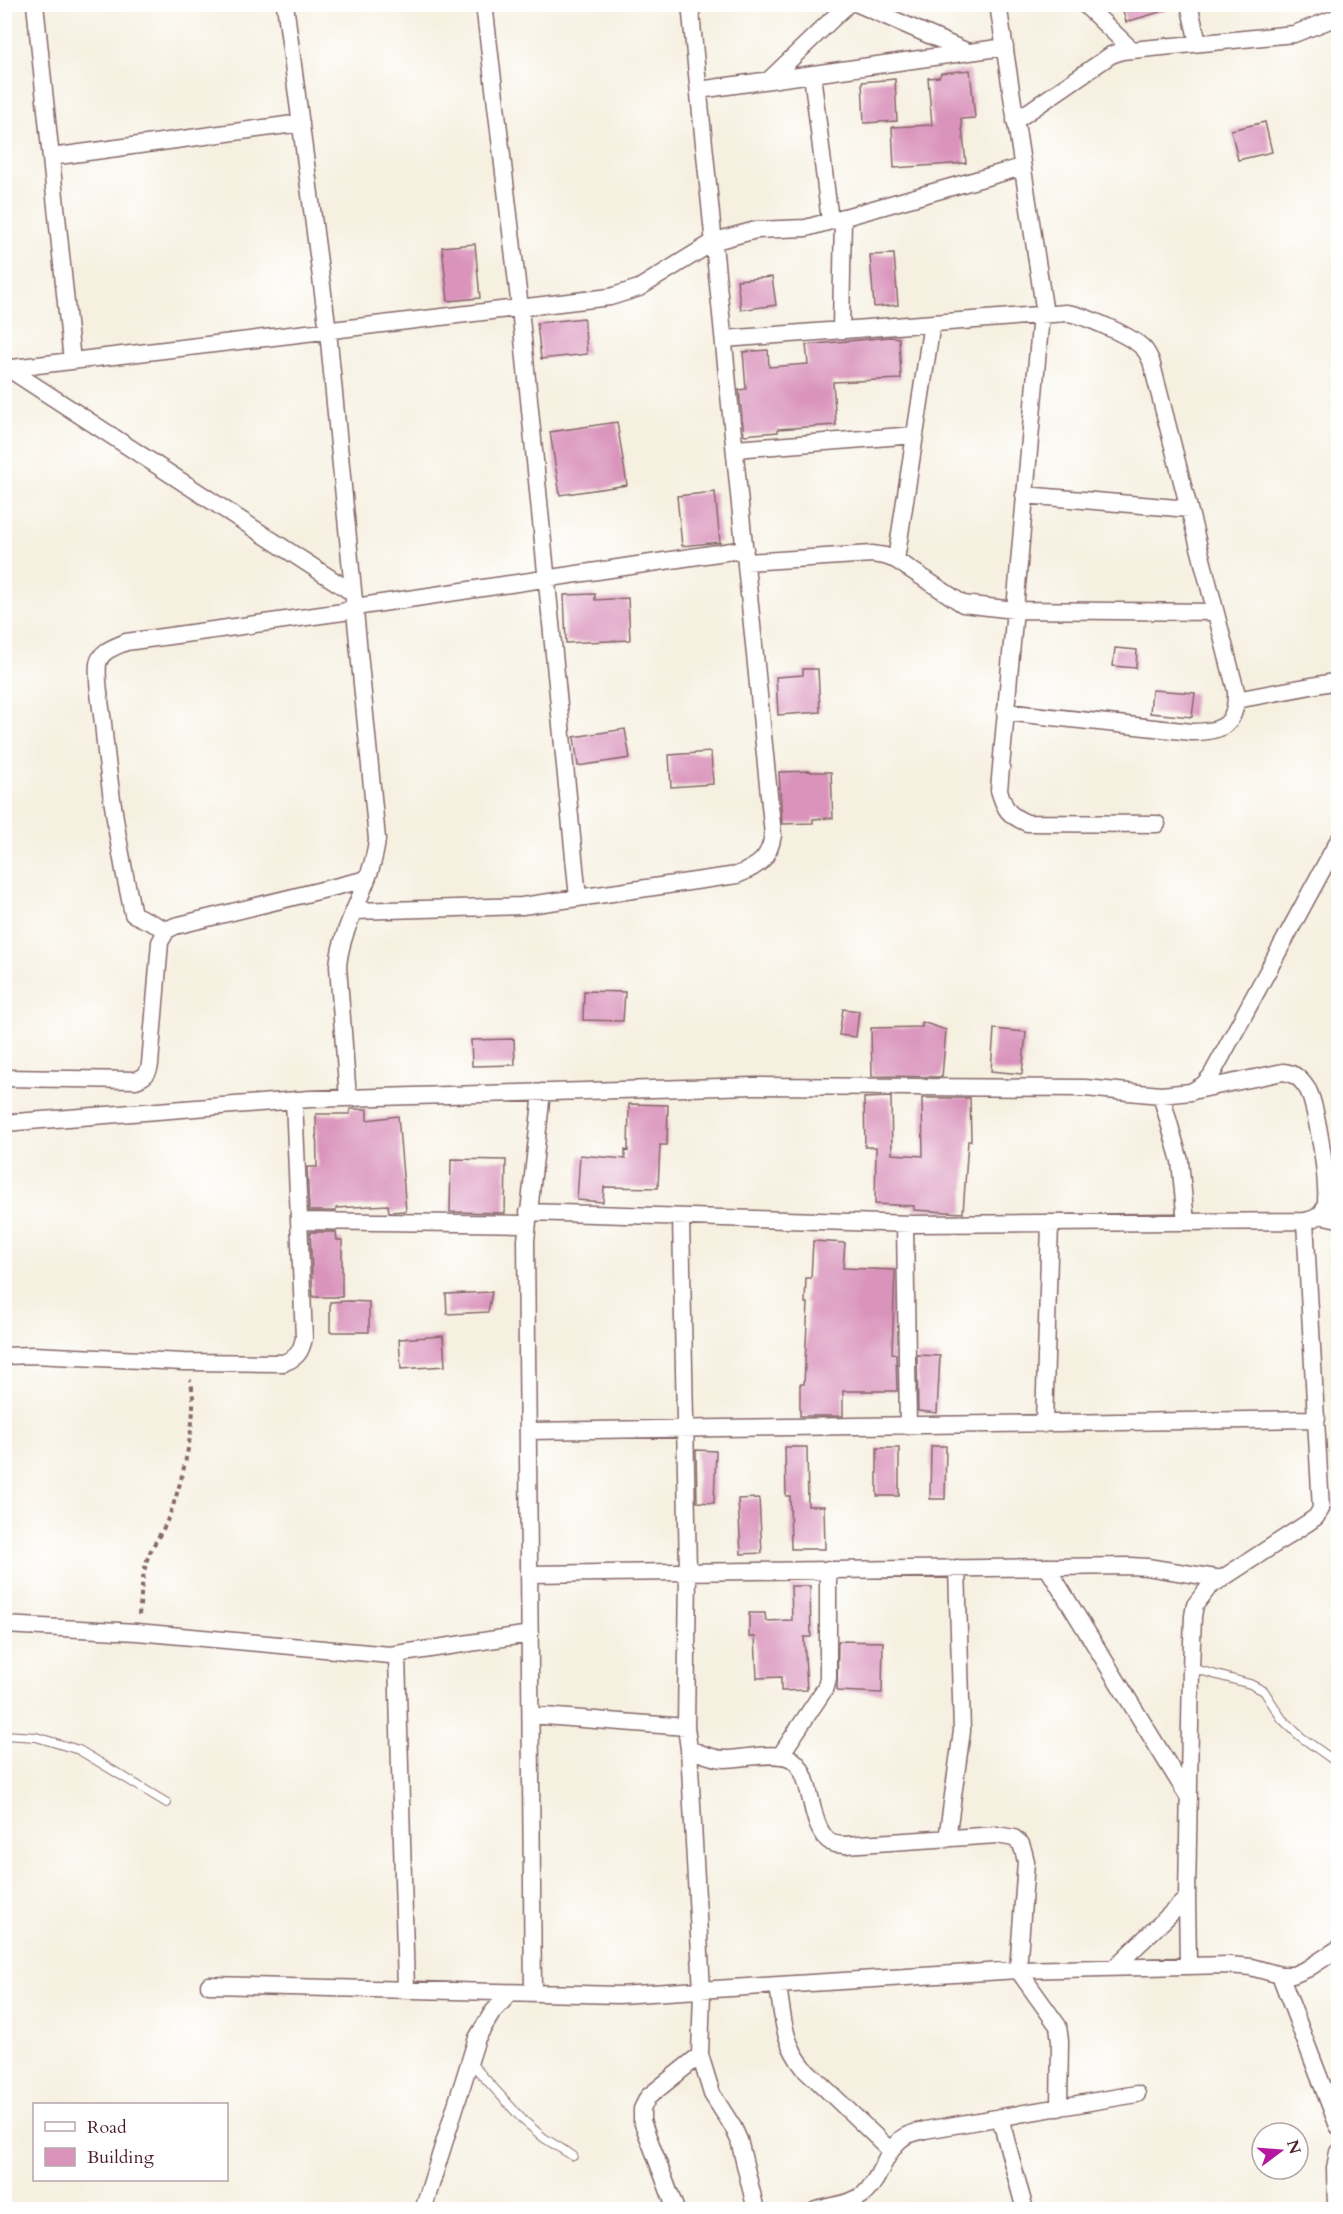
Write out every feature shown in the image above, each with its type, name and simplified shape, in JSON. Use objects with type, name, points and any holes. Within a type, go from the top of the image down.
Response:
[{"type":"street","points":[[35,4],[72,361]]},
{"type":"street","points":[[285,4],[328,331],[377,839],[376,853],[344,937],[338,966],[348,1098]]},
{"type":"street","points":[[484,4],[520,308],[578,898]]},
{"type":"street","points":[[354,911],[514,907],[737,875],[763,860],[771,849],[773,835],[690,4]]},
{"type":"street","points":[[769,80],[848,4]]},
{"type":"street","points":[[858,4],[969,52]]},
{"type":"street","points":[[998,4],[1043,314],[1024,495],[999,790],[1004,806],[1012,817],[1027,823],[1157,824]]},
{"type":"street","points":[[1084,4],[1131,49]]},
{"type":"street","points":[[1189,4],[1198,43]]},
{"type":"street","points":[[1015,121],[1111,55],[1131,49],[1294,34],[1338,16]]},
{"type":"street","points":[[699,90],[1005,47]]},
{"type":"street","points":[[812,74],[837,219],[841,330]]},
{"type":"street","points":[[51,157],[300,123]]},
{"type":"street","points":[[7,369],[610,297],[633,290],[715,241],[750,231],[800,229],[1022,167]]},
{"type":"street","points":[[724,339],[1066,314],[1081,316],[1135,341],[1145,349],[1151,361],[1236,691],[1237,708],[1232,718],[1220,728],[1207,732],[1005,712]]},
{"type":"street","points":[[896,560],[932,323]]},
{"type":"street","points":[[7,369],[354,600],[746,555],[872,554],[885,555],[896,560],[963,604],[1014,610],[1215,612]]},
{"type":"street","points":[[735,449],[915,435]]},
{"type":"street","points":[[1024,495],[1189,509]]},
{"type":"street","points":[[167,930],[134,914],[124,873],[107,767],[100,701],[98,663],[104,652],[126,642],[344,612],[354,600]]},
{"type":"street","points":[[1236,700],[1338,681]]},
{"type":"street","points":[[1191,1092],[1203,1085],[1211,1076],[1338,841]]},
{"type":"street","points":[[4,1078],[136,1080],[144,1078],[149,1072],[150,1064],[160,942],[167,930],[175,926],[367,879]]},
{"type":"street","points":[[4,1124],[294,1100],[770,1086],[1085,1088],[1161,1095],[1191,1092],[1282,1072],[1298,1077],[1310,1095],[1322,1149],[1327,1196],[1325,1207],[1312,1218]]},
{"type":"street","points":[[533,1993],[527,1218],[542,1092]]},
{"type":"street","points":[[1161,1095],[1180,1161],[1185,1222]]},
{"type":"street","points":[[4,1356],[33,1355],[184,1362],[283,1363],[292,1359],[301,1351],[304,1338],[294,1100]]},
{"type":"street","points":[[300,1221],[681,1217],[905,1224],[1338,1219]]},
{"type":"street","points":[[681,1217],[688,1572],[686,1727],[702,1991],[700,2055],[712,2094],[739,2140],[756,2210]]},
{"type":"street","points":[[1188,1965],[1191,1668],[1195,1605],[1209,1587],[1309,1522],[1321,1509],[1312,1218]]},
{"type":"street","points":[[1044,1424],[1050,1223]]},
{"type":"street","points":[[905,1224],[908,1426]]},
{"type":"street","points":[[528,1431],[1317,1419]]},
{"type":"street","points":[[1047,1567],[1189,1798]]},
{"type":"street","points":[[529,1574],[1146,1567],[1222,1579]]},
{"type":"street","points":[[947,1839],[962,1731],[957,1568]]},
{"type":"street","points":[[780,1756],[826,1687],[828,1678],[828,1569]]},
{"type":"street","points":[[4,1625],[137,1632],[398,1655],[530,1634]]},
{"type":"street","points":[[398,1655],[406,1990]]},
{"type":"street","points":[[531,1715],[686,1727]]},
{"type":"street","points":[[689,1749],[725,1759],[780,1756],[792,1759],[798,1765],[820,1829],[833,1844],[1006,1836],[1021,1844],[1026,1862],[1018,1970],[1058,2026],[1060,2041],[1059,2108]]},
{"type":"street","points":[[1115,1967],[1187,1898]]},
{"type":"street","points":[[209,1985],[619,1995],[1018,1970],[1115,1967],[1188,1965],[1251,1967],[1280,1975],[1293,1975],[1307,1969],[1338,1949]]},
{"type":"street","points":[[1280,1975],[1333,2104],[1338,2126]]},
{"type":"street","points":[[778,1986],[785,2036],[793,2054],[804,2068],[891,2151]]},
{"type":"street","points":[[423,2210],[477,2038],[492,2013],[510,1993]]},
{"type":"street","points":[[676,2210],[642,2121],[642,2109],[648,2097],[700,2055]]},
{"type":"street","points":[[816,2210],[849,2202],[862,2195],[875,2182],[900,2139],[910,2134],[1137,2094]]},
{"type":"street","points":[[1000,2117],[1026,2210]]},
{"type":"street","points":[[1336,2210],[1335,2168],[1338,2152]]},
{"type":"lane","points":[[1191,1668],[1264,1690],[1282,1719],[1301,1737],[1336,1762]]},
{"type":"lane","points":[[4,1735],[36,1737],[79,1750],[167,1803]]},
{"type":"lane","points":[[470,2061],[523,2120],[544,2138],[573,2156]]},
{"type":"path","points":[[137,1632],[147,1559],[178,1494],[185,1461],[194,1405],[192,1387],[184,1362]]},
{"type":"building","points":[[1121,4],[1170,4],[1170,9],[1126,22]]},
{"type":"building","points":[[970,70],[975,118],[961,119],[966,163],[894,168],[892,127],[932,125],[928,78],[939,77],[941,73]]},
{"type":"building","points":[[895,79],[897,121],[864,123],[862,82]]},
{"type":"building","points":[[1265,122],[1272,152],[1238,160],[1231,130]]},
{"type":"building","points":[[475,244],[480,298],[448,301],[442,247]]},
{"type":"building","points":[[894,254],[898,305],[874,307],[870,255]]},
{"type":"building","points":[[772,277],[776,305],[741,310],[737,280]]},
{"type":"building","points":[[584,318],[587,354],[541,359],[537,323]]},
{"type":"building","points":[[899,338],[901,379],[833,382],[836,425],[778,429],[778,432],[744,435],[739,390],[746,389],[743,352],[768,350],[769,367],[808,364],[806,345]]},
{"type":"building","points":[[617,422],[627,485],[560,495],[550,432]]},
{"type":"building","points":[[715,492],[720,542],[682,546],[677,496]]},
{"type":"building","points":[[595,594],[595,600],[628,598],[630,640],[566,643],[564,595]]},
{"type":"building","points":[[1115,648],[1137,650],[1136,668],[1113,666]]},
{"type":"building","points":[[803,669],[818,669],[820,712],[778,715],[776,677],[803,675]]},
{"type":"building","points":[[1152,690],[1195,693],[1192,717],[1150,713]]},
{"type":"building","points":[[625,729],[630,758],[578,766],[574,737]]},
{"type":"building","points":[[711,752],[713,784],[671,787],[669,755]]},
{"type":"building","points":[[779,772],[831,772],[833,818],[813,819],[813,823],[782,824]]},
{"type":"building","points":[[584,991],[625,992],[623,1021],[583,1020]]},
{"type":"building","points":[[843,1009],[859,1011],[856,1037],[839,1035]]},
{"type":"building","points":[[922,1022],[946,1030],[942,1077],[872,1076],[871,1028],[922,1027]]},
{"type":"building","points":[[994,1029],[1026,1032],[1022,1074],[991,1071]]},
{"type":"building","points":[[514,1039],[515,1065],[472,1066],[471,1040]]},
{"type":"building","points":[[891,1097],[892,1154],[923,1156],[922,1098],[970,1098],[971,1141],[968,1141],[963,1213],[914,1210],[914,1206],[875,1204],[876,1147],[865,1147],[864,1098]]},
{"type":"building","points":[[629,1104],[668,1105],[667,1145],[660,1145],[658,1188],[604,1187],[603,1202],[577,1200],[580,1155],[625,1159],[625,1150],[628,1151]]},
{"type":"building","points":[[350,1109],[367,1109],[367,1120],[398,1116],[406,1211],[389,1212],[388,1205],[336,1208],[336,1211],[309,1211],[307,1167],[317,1167],[316,1114],[350,1114]]},
{"type":"building","points":[[451,1159],[506,1160],[505,1213],[450,1212]]},
{"type":"building","points":[[310,1232],[336,1232],[337,1240],[342,1240],[342,1297],[313,1297]]},
{"type":"building","points":[[813,1241],[845,1243],[843,1268],[895,1270],[892,1353],[896,1354],[897,1391],[843,1391],[843,1416],[800,1416],[800,1384],[804,1384],[808,1303],[805,1303],[806,1278],[811,1278]]},
{"type":"building","points":[[492,1292],[488,1312],[447,1314],[446,1294]]},
{"type":"building","points":[[330,1302],[369,1302],[369,1332],[330,1332]]},
{"type":"building","points":[[443,1336],[445,1366],[401,1369],[399,1339]]},
{"type":"building","points":[[917,1355],[940,1356],[937,1413],[918,1411]]},
{"type":"building","points":[[931,1446],[946,1446],[945,1499],[930,1499]]},
{"type":"building","points":[[785,1447],[807,1447],[808,1506],[824,1506],[825,1549],[791,1549],[790,1496],[786,1496]]},
{"type":"building","points":[[877,1448],[899,1448],[899,1496],[877,1496]]},
{"type":"building","points":[[696,1450],[716,1451],[714,1503],[697,1502]]},
{"type":"building","points":[[759,1498],[762,1553],[741,1554],[738,1499]]},
{"type":"building","points":[[791,1586],[810,1586],[811,1637],[804,1637],[807,1690],[781,1691],[781,1677],[757,1678],[755,1637],[749,1637],[749,1613],[765,1613],[766,1621],[792,1620]]},
{"type":"building","points":[[838,1641],[883,1642],[882,1693],[837,1691]]}]
